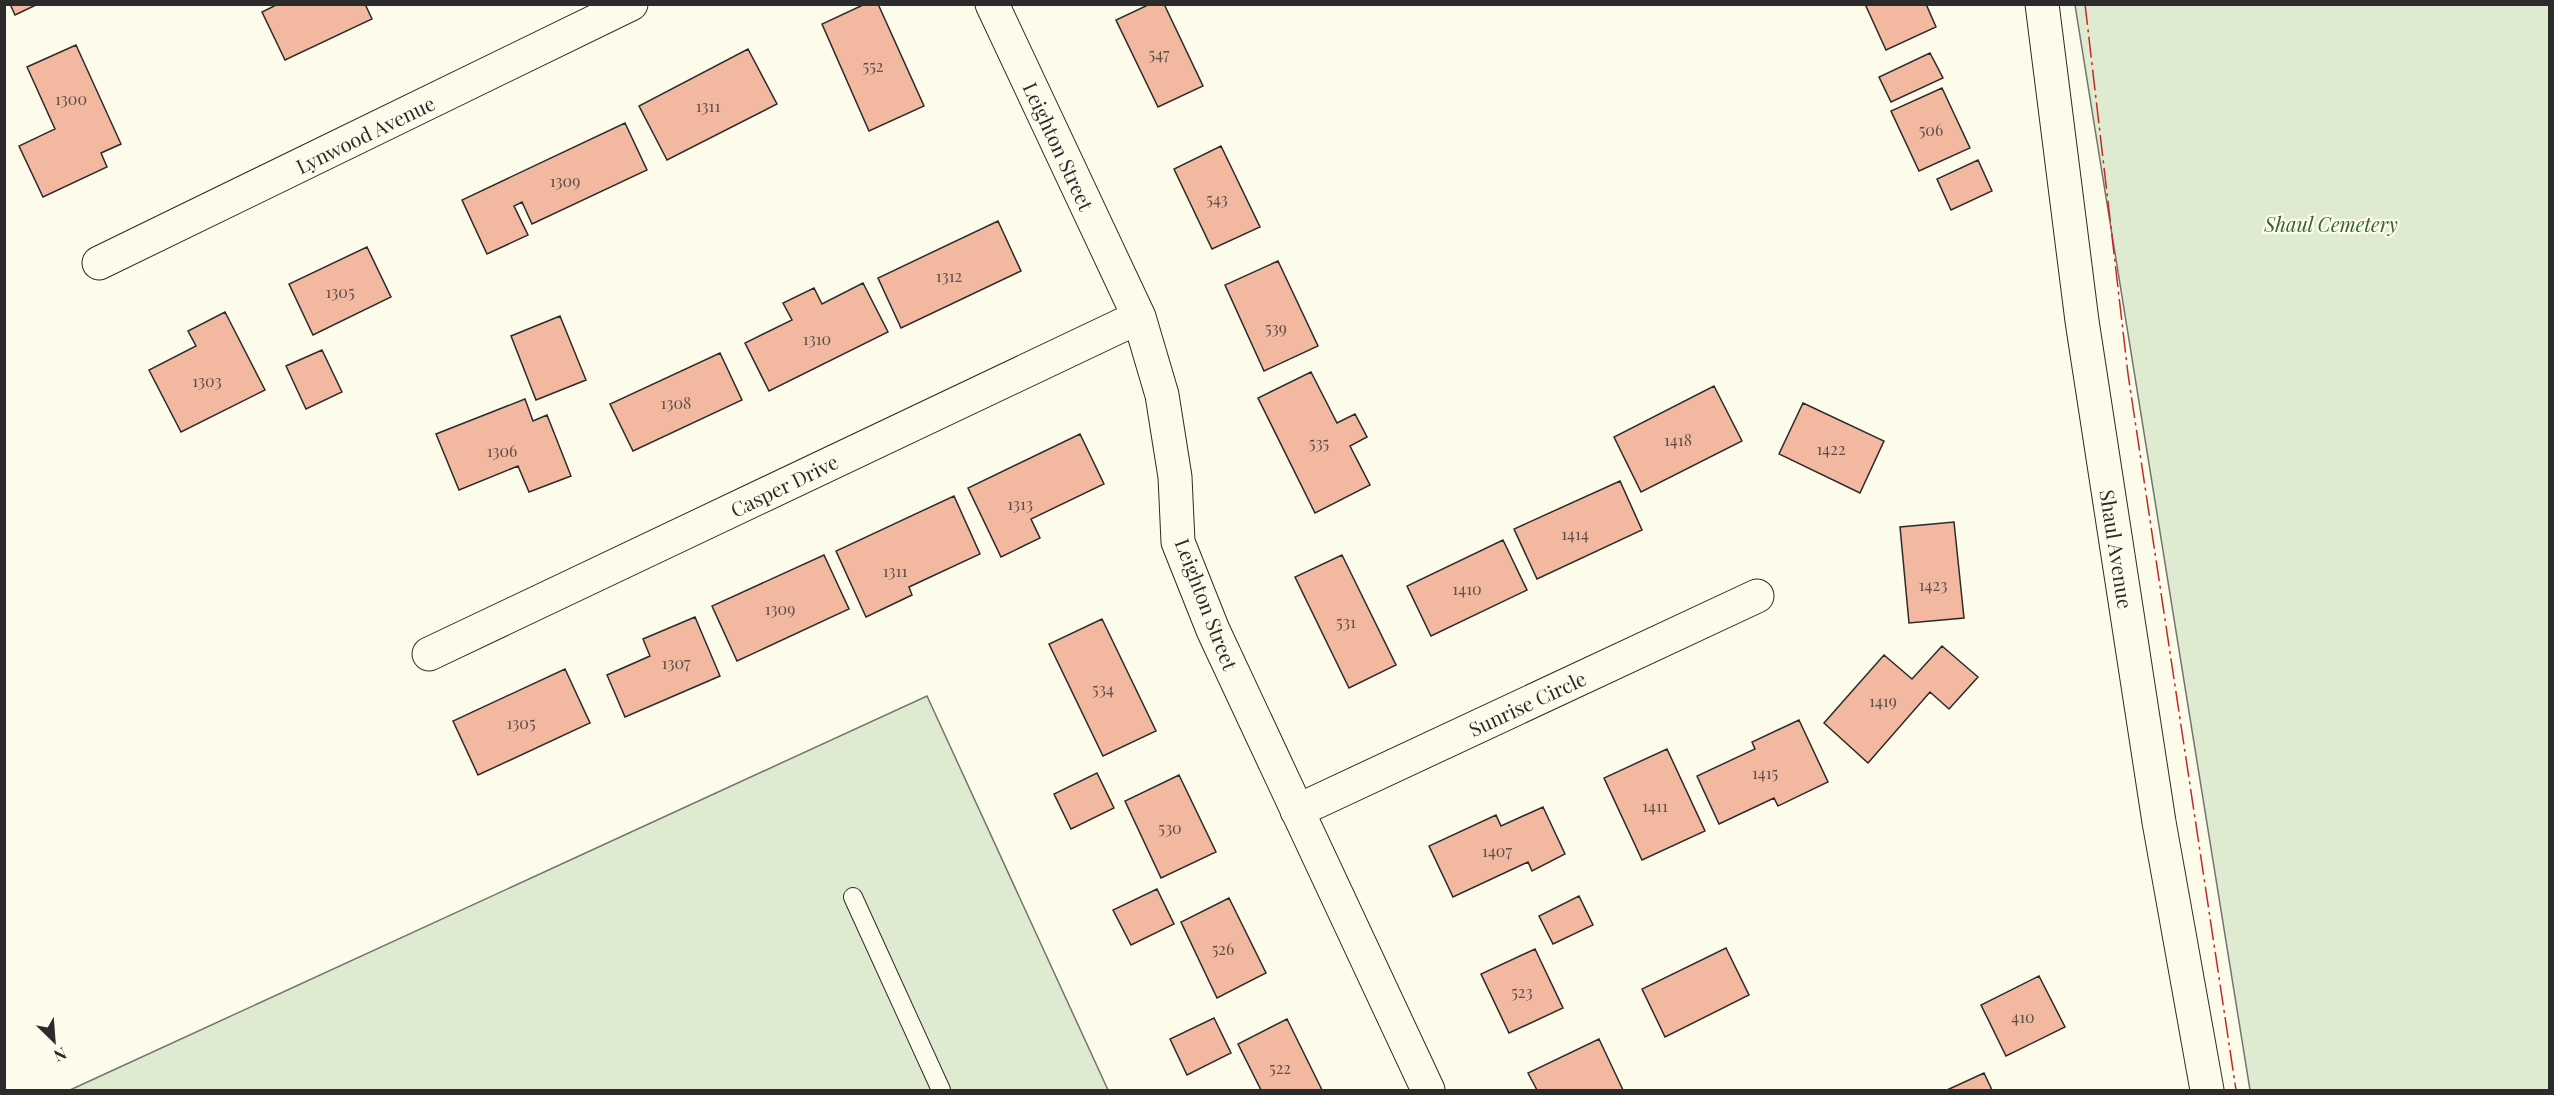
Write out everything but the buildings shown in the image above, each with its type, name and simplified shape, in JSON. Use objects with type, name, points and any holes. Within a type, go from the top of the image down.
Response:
[{"type":"street","name":"Lynwood Avenue","points":[[99,263],[630,4]]},
{"type":"street","name":"Leighton Street","points":[[992,4],[1139,316],[1162,395],[1175,477],[1178,542],[1213,630],[1428,1090]]},
{"type":"street","name":"Shaul Avenue","points":[[2042,4],[2082,321],[2159,822],[2207,1090]]},
{"type":"street","name":"Casper Drive","points":[[429,654],[1139,316]]},
{"type":"street","name":"Sunrise Circle","points":[[1297,811],[1757,596]]},
{"type":"lane","points":[[853,897],[941,1090]]},
{"type":"green space","name":"Shaul Cemetery","points":[[2075,5],[2549,5],[2549,1090],[2250,1090]]},
{"type":"green space","points":[[927,696],[1108,1090],[70,1090]]},
{"type":"power","points":[[2085,4],[2128,374],[2236,1090]]}]
